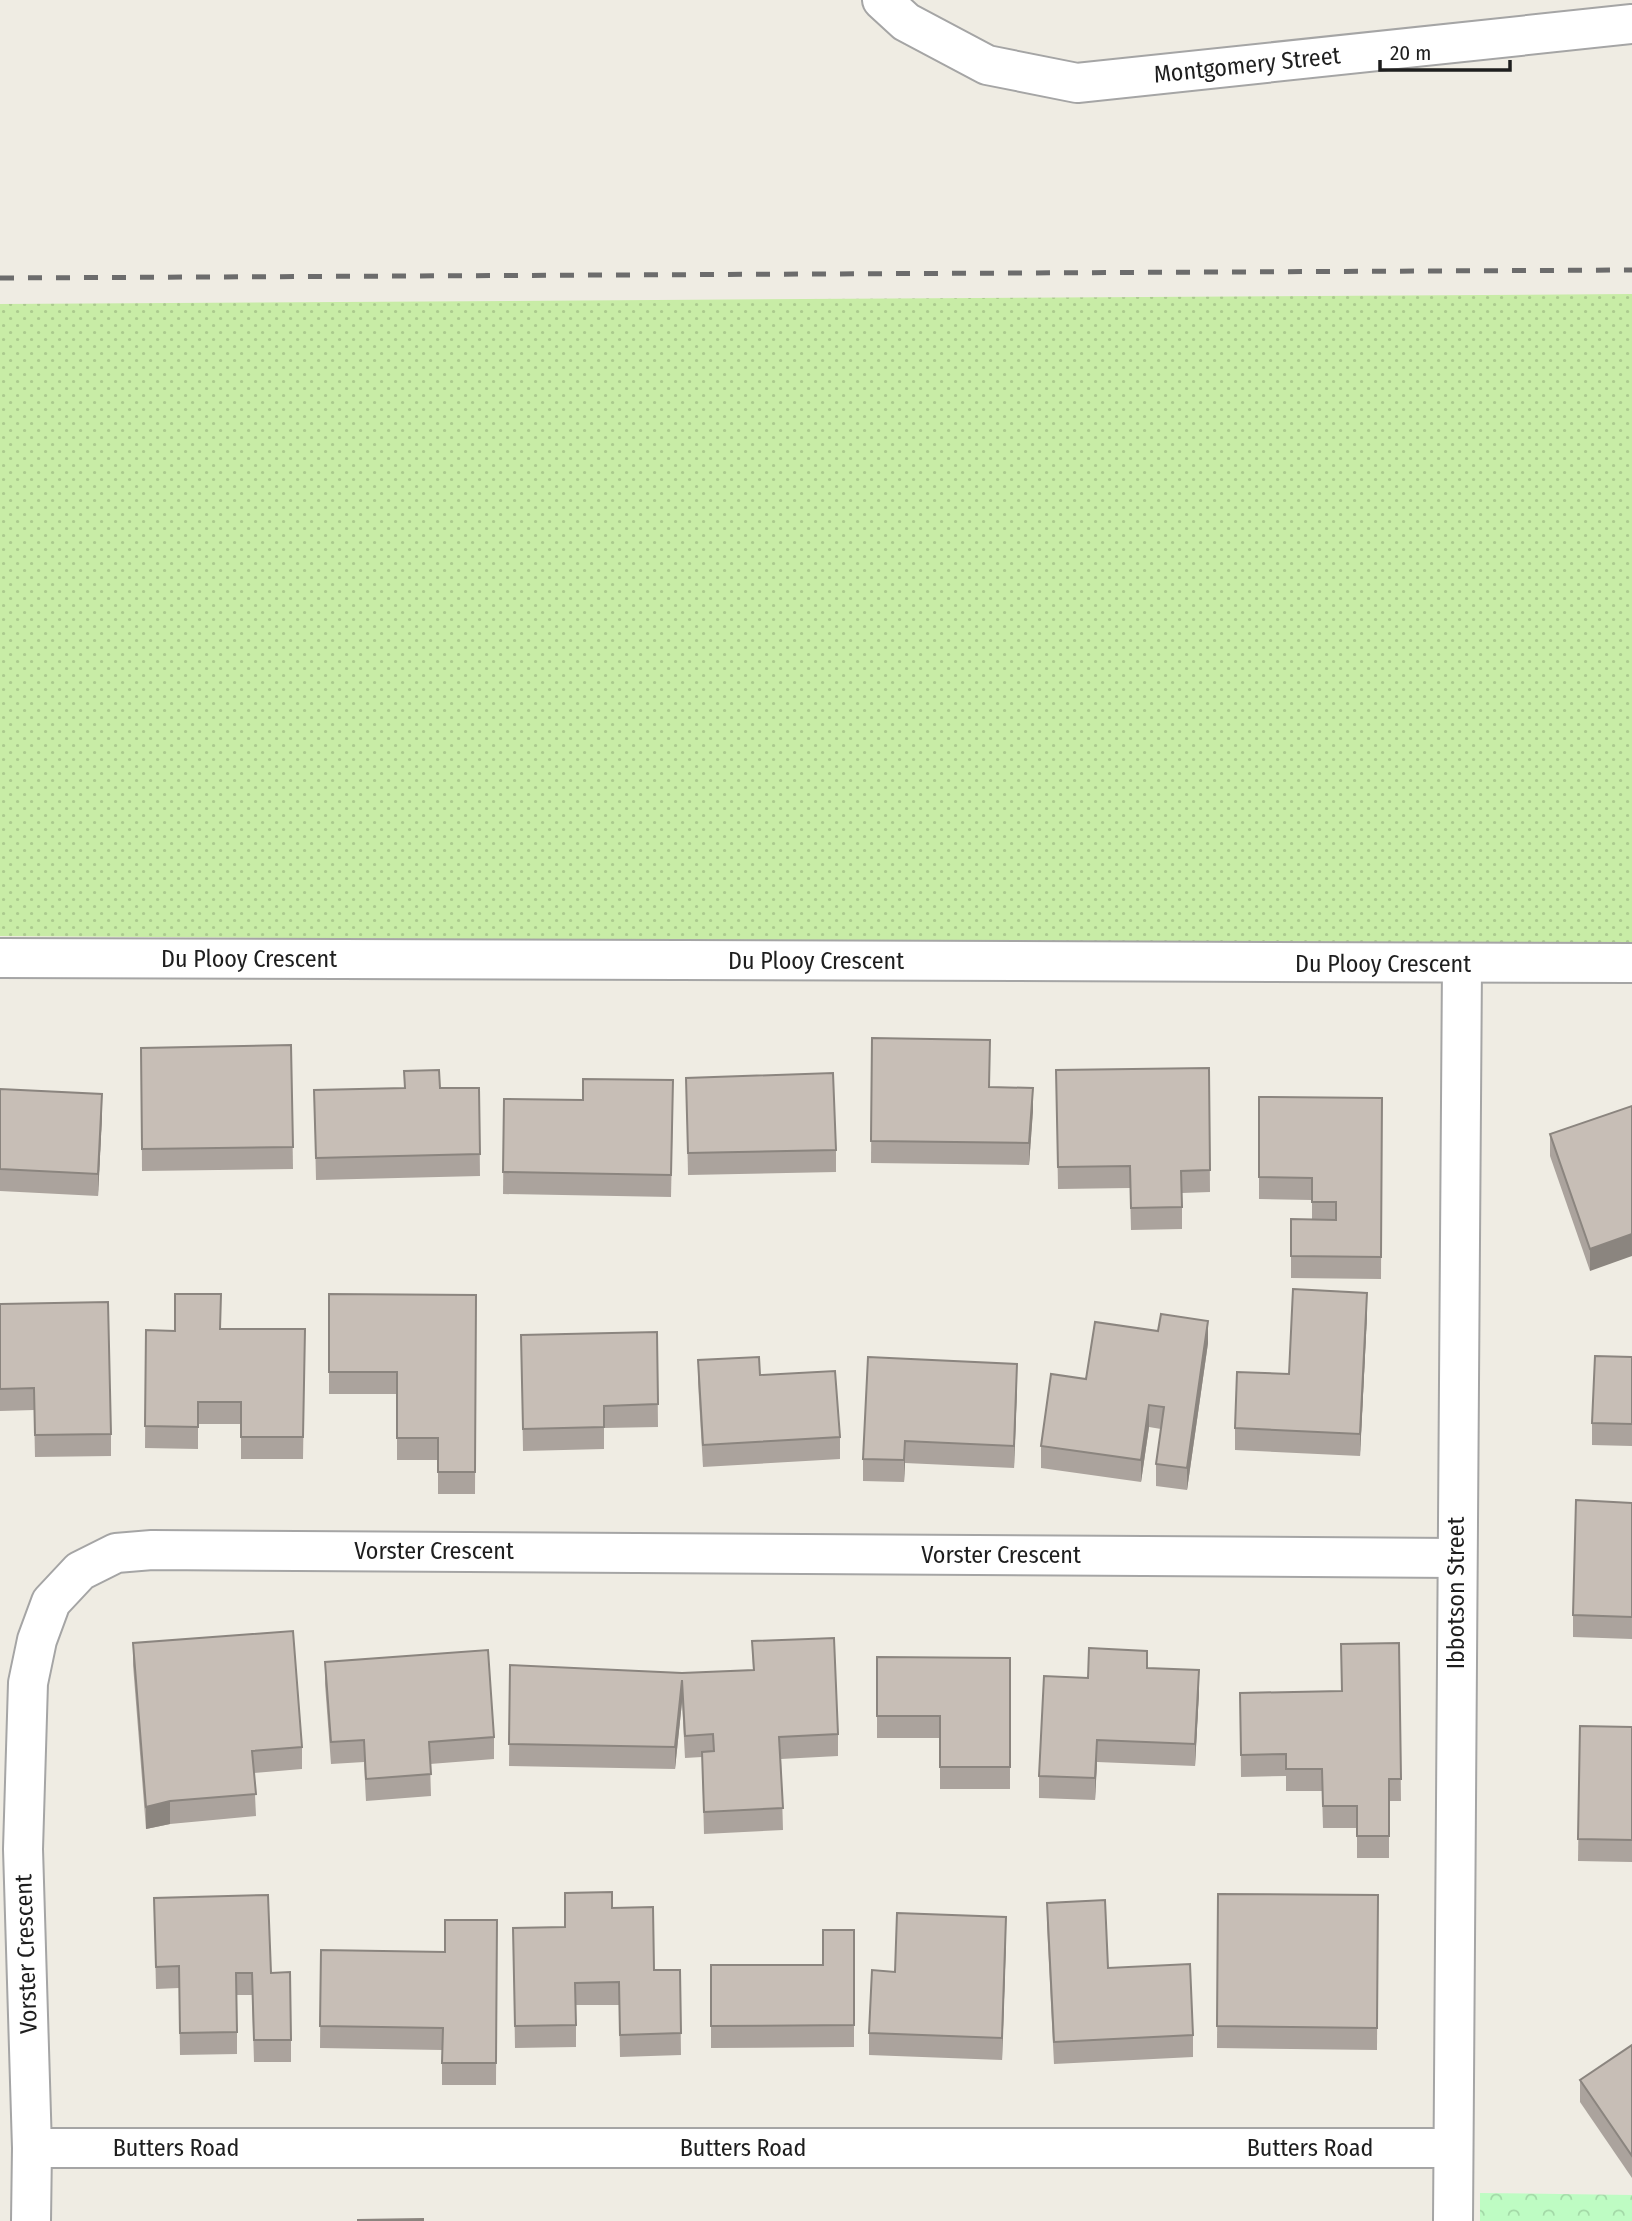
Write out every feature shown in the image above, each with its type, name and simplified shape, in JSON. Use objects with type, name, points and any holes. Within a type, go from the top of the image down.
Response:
[{"type":"street","name":"Montgomery Street","points":[[882,0],[906,22],[987,65],[1076,83],[1632,24]]},
{"type":"street","name":"Du Plooy Crescent","points":[[0,958],[1632,963]]},
{"type":"street","name":"Ibbotson Street","points":[[1453,2221],[1462,964]]},
{"type":"street","name":"Vorster Crescent","points":[[31,2221],[32,2148],[12,1848],[28,1683],[37,1640],[51,1602],[80,1571],[116,1553],[166,1550],[1457,1558]]},
{"type":"street","name":"Butters Road","points":[[32,2148],[1453,2148]]},
{"type":"green space","points":[[1632,294],[1632,947],[0,936],[0,304]]},
{"type":"green space","points":[[1480,2193],[1632,2195],[1632,2221],[1480,2221]]},
{"type":"building","points":[[872,1038],[990,1040],[989,1087],[1033,1088],[1029,1143],[871,1141]]},
{"type":"building","points":[[291,1045],[293,1147],[142,1149],[141,1048]]},
{"type":"building","points":[[1209,1068],[1210,1170],[1181,1171],[1182,1207],[1131,1208],[1130,1166],[1058,1167],[1056,1070]]},
{"type":"building","points":[[439,1070],[440,1088],[479,1088],[480,1154],[316,1158],[314,1090],[405,1088],[404,1071]]},
{"type":"building","points":[[833,1073],[836,1150],[688,1153],[686,1078]]},
{"type":"building","points":[[583,1079],[673,1080],[671,1175],[503,1172],[504,1099],[583,1100]]},
{"type":"building","points":[[0,1089],[102,1094],[98,1174],[0,1169]]},
{"type":"building","points":[[1259,1097],[1382,1098],[1381,1257],[1291,1256],[1291,1219],[1336,1220],[1336,1202],[1312,1202],[1312,1178],[1259,1177]]},
{"type":"building","points":[[1632,1106],[1632,1234],[1590,1249],[1550,1134]]},
{"type":"building","points":[[1293,1289],[1367,1293],[1360,1434],[1235,1428],[1237,1372],[1289,1374]]},
{"type":"building","points":[[175,1294],[221,1294],[220,1329],[305,1329],[303,1437],[241,1437],[241,1402],[198,1402],[198,1427],[145,1426],[146,1330],[175,1331]]},
{"type":"building","points":[[329,1294],[476,1295],[475,1472],[438,1472],[438,1438],[397,1438],[397,1372],[329,1372]]},
{"type":"building","points":[[108,1302],[111,1434],[35,1435],[34,1388],[0,1389],[0,1304]]},
{"type":"building","points":[[1161,1314],[1208,1321],[1187,1468],[1156,1464],[1164,1407],[1149,1405],[1141,1460],[1041,1446],[1051,1374],[1086,1379],[1095,1322],[1158,1331]]},
{"type":"building","points":[[657,1332],[658,1404],[604,1406],[604,1427],[523,1429],[521,1335]]},
{"type":"building","points":[[1595,1356],[1632,1357],[1632,1424],[1592,1423]]},
{"type":"building","points":[[759,1357],[760,1375],[835,1371],[840,1437],[703,1445],[698,1360]]},
{"type":"building","points":[[868,1357],[1017,1364],[1014,1446],[905,1441],[904,1460],[863,1459]]},
{"type":"building","points":[[1576,1500],[1632,1503],[1632,1617],[1573,1615]]},
{"type":"building","points":[[293,1631],[302,1747],[252,1751],[256,1794],[170,1801],[146,1807],[133,1643]]},
{"type":"building","points":[[834,1638],[838,1734],[779,1737],[783,1808],[704,1812],[702,1752],[714,1751],[713,1734],[685,1736],[682,1680],[675,1747],[509,1744],[510,1665],[682,1673],[754,1670],[752,1641]]},
{"type":"building","points":[[1399,1643],[1401,1779],[1389,1779],[1389,1836],[1357,1836],[1357,1806],[1323,1806],[1322,1769],[1286,1769],[1286,1754],[1241,1755],[1240,1693],[1342,1691],[1341,1644]]},
{"type":"building","points":[[1089,1648],[1147,1651],[1147,1668],[1199,1670],[1195,1744],[1097,1740],[1095,1778],[1039,1776],[1044,1676],[1088,1678]]},
{"type":"building","points":[[488,1650],[494,1737],[429,1742],[431,1774],[366,1779],[364,1740],[331,1742],[325,1662]]},
{"type":"building","points":[[877,1657],[1010,1658],[1010,1767],[940,1767],[940,1716],[877,1716]]},
{"type":"building","points":[[1580,1726],[1632,1727],[1632,1840],[1578,1839]]},
{"type":"building","points":[[612,1892],[612,1908],[653,1907],[654,1970],[680,1970],[681,2033],[620,2035],[619,1982],[575,1983],[576,2025],[515,2026],[513,1928],[565,1927],[565,1893]]},
{"type":"building","points":[[1218,1894],[1378,1895],[1377,2028],[1217,2026]]},
{"type":"building","points":[[268,1895],[271,1973],[290,1972],[291,2040],[254,2040],[252,1973],[236,1973],[237,2032],[180,2033],[179,1966],[156,1967],[154,1898]]},
{"type":"building","points":[[1105,1900],[1108,1968],[1190,1964],[1193,2035],[1054,2042],[1047,1903]]},
{"type":"building","points":[[897,1913],[1006,1917],[1002,2038],[869,2033],[872,1970],[895,1972]]},
{"type":"building","points":[[445,1920],[497,1920],[496,2063],[442,2063],[443,2028],[320,2026],[321,1950],[445,1952]]},
{"type":"building","points":[[823,1930],[854,1930],[854,2025],[711,2026],[711,1965],[823,1965]]},
{"type":"building","points":[[1632,2045],[1632,2156],[1580,2080]]},
{"type":"building","points":[[358,2220],[423,2221],[358,2221]]},
{"type":"railway","points":[[0,278],[1632,270]]}]
